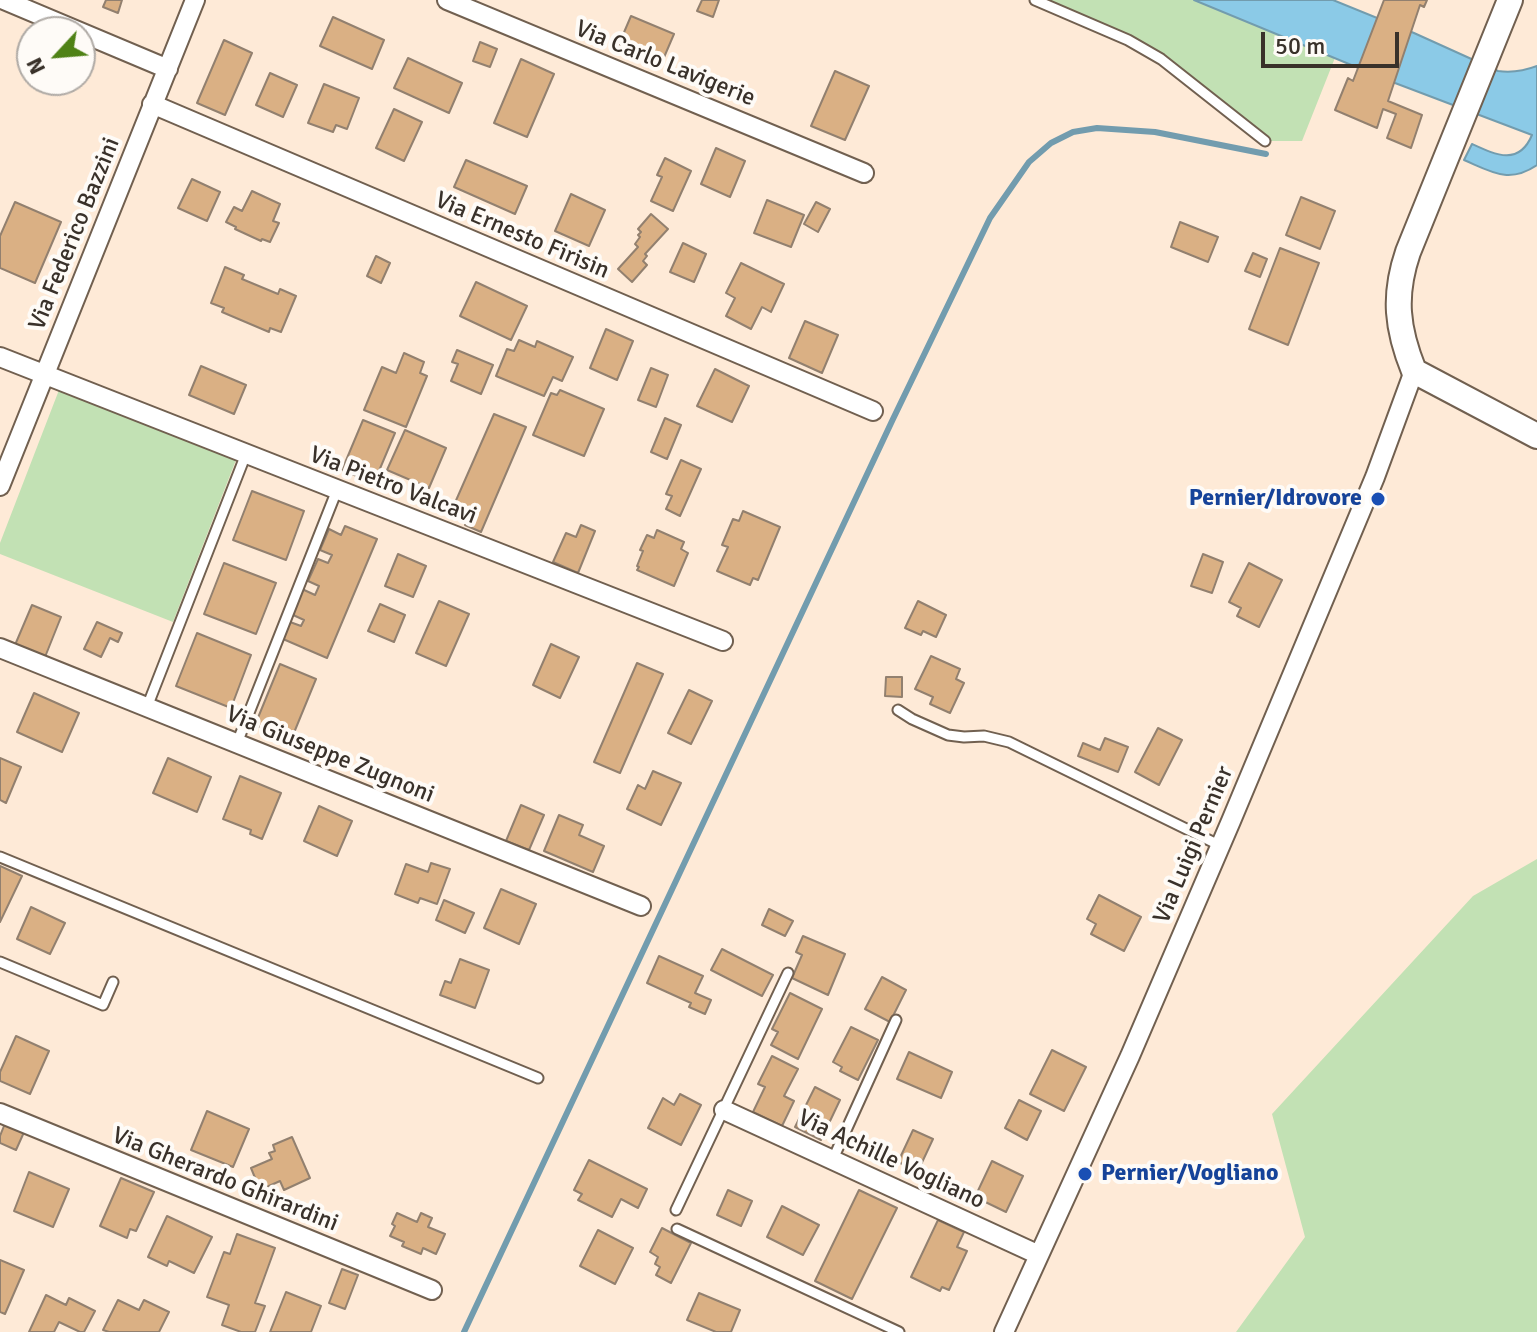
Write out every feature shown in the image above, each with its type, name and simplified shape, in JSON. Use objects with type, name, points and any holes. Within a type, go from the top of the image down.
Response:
[{"type":"street","points":[[4,0],[168,69]]},
{"type":"street","name":"Via Federico Bazzini","points":[[0,486],[195,0]]},
{"type":"street","name":"Via Carlo Lavigerie","points":[[447,0],[864,173]]},
{"type":"street","points":[[1510,0],[1408,252],[1399,284],[1398,318],[1401,337],[1414,371],[1537,436]]},
{"type":"street","name":"Via Ernesto Firisin","points":[[152,104],[873,411]]},
{"type":"street","name":"Via Pietro Valcavi","points":[[0,357],[723,641]]},
{"type":"street","name":"Via Luigi Pernier","points":[[1004,1332],[1130,1056],[1221,846],[1391,437],[1414,371]]},
{"type":"street","name":"Via Giuseppe Zugnoni","points":[[0,648],[641,906]]},
{"type":"street","name":"Via Achille Vogliano","points":[[724,1110],[1039,1255]]},
{"type":"street","name":"Via Gherardo Ghirardini","points":[[0,1113],[432,1290]]},
{"type":"lane","points":[[1035,0],[1128,40],[1161,59],[1265,141]]},
{"type":"lane","points":[[147,707],[246,454]]},
{"type":"lane","points":[[237,743],[337,490]]},
{"type":"lane","points":[[898,710],[948,735],[984,736],[1009,742],[1221,846]]},
{"type":"lane","points":[[0,857],[538,1078]]},
{"type":"lane","points":[[0,962],[103,1005],[113,982]]},
{"type":"lane","points":[[676,1210],[788,973]]},
{"type":"lane","points":[[833,1159],[896,1020]]},
{"type":"lane","points":[[677,1229],[899,1332]]},
{"type":"green space","points":[[1033,0],[1294,0],[1348,25],[1302,141],[1265,141],[1161,59]]},
{"type":"green space","points":[[59,390],[236,460],[173,622],[0,554],[0,543]]},
{"type":"green space","points":[[1537,859],[1537,1332],[1236,1332],[1305,1237],[1272,1114],[1473,896]]},
{"type":"water","points":[[1194,0],[1333,0],[1498,71],[1518,71],[1537,66],[1537,165],[1509,175],[1492,172],[1464,160],[1472,144],[1498,154],[1514,154],[1527,145],[1532,135],[1395,83]]},
{"type":"building","points":[[106,0],[122,0],[118,13],[103,7]]},
{"type":"building","points":[[702,0],[719,0],[713,17],[697,11]]},
{"type":"building","points":[[1384,0],[1427,0],[1424,7],[1420,5],[1388,101],[1422,115],[1411,148],[1387,138],[1396,114],[1383,109],[1377,128],[1335,110],[1348,78],[1353,81]]},
{"type":"building","points":[[631,16],[674,34],[662,62],[619,44]]},
{"type":"building","points":[[333,17],[384,40],[372,69],[320,46]]},
{"type":"building","points":[[224,40],[252,53],[225,115],[197,103]]},
{"type":"building","points":[[480,42],[497,49],[490,67],[473,61]]},
{"type":"building","points":[[408,58],[462,83],[449,113],[394,88]]},
{"type":"building","points":[[521,59],[554,74],[527,137],[494,123]]},
{"type":"building","points":[[835,71],[869,86],[845,140],[811,126]]},
{"type":"building","points":[[270,73],[297,85],[283,117],[256,105]]},
{"type":"building","points":[[324,84],[359,98],[347,129],[336,125],[333,132],[308,123]]},
{"type":"building","points":[[394,109],[422,122],[404,161],[376,148]]},
{"type":"building","points":[[716,148],[745,161],[730,197],[701,184]]},
{"type":"building","points":[[665,158],[691,171],[673,211],[651,201],[662,177],[657,175]]},
{"type":"building","points":[[466,160],[527,186],[515,214],[454,187]]},
{"type":"building","points":[[192,179],[220,192],[207,221],[178,208]]},
{"type":"building","points":[[252,191],[280,204],[273,221],[279,223],[270,242],[261,241],[226,222],[234,207],[242,211]]},
{"type":"building","points":[[571,194],[605,210],[589,246],[555,231]]},
{"type":"building","points":[[1301,197],[1335,211],[1320,249],[1286,235]]},
{"type":"building","points":[[767,200],[804,215],[791,247],[754,233]]},
{"type":"building","points":[[15,202],[61,222],[35,283],[0,268],[0,236]]},
{"type":"building","points":[[816,202],[830,209],[818,232],[804,224]]},
{"type":"building","points":[[651,214],[668,229],[645,254],[647,256],[643,261],[647,265],[632,282],[618,269],[638,247],[635,244],[641,232],[638,229]]},
{"type":"building","points":[[1180,222],[1218,237],[1208,262],[1171,247]]},
{"type":"building","points":[[683,243],[706,254],[694,282],[670,272]]},
{"type":"building","points":[[1280,248],[1319,263],[1288,345],[1249,329]]},
{"type":"building","points":[[1253,253],[1267,259],[1260,277],[1245,271]]},
{"type":"building","points":[[376,256],[390,263],[381,283],[367,276]]},
{"type":"building","points":[[741,263],[784,284],[771,312],[762,307],[751,329],[726,316],[735,298],[726,293]]},
{"type":"building","points":[[225,267],[244,275],[242,279],[278,294],[280,289],[296,296],[281,332],[270,328],[269,332],[222,312],[224,308],[211,303]]},
{"type":"building","points":[[476,282],[527,306],[511,340],[460,316]]},
{"type":"building","points":[[805,321],[838,335],[822,373],[789,358]]},
{"type":"building","points":[[606,329],[633,341],[617,380],[590,368]]},
{"type":"building","points":[[519,340],[535,347],[537,341],[573,357],[562,381],[553,377],[544,396],[496,376],[507,349],[514,351]]},
{"type":"building","points":[[457,350],[493,365],[481,394],[451,381],[458,364],[452,362]]},
{"type":"building","points":[[404,353],[424,362],[420,373],[427,376],[406,427],[364,410],[382,367],[396,373]]},
{"type":"building","points":[[201,366],[246,385],[234,414],[189,395]]},
{"type":"building","points":[[651,368],[668,375],[656,407],[638,400]]},
{"type":"building","points":[[715,369],[749,386],[732,422],[697,406]]},
{"type":"building","points":[[560,390],[604,409],[584,456],[533,435],[551,393],[557,395]]},
{"type":"building","points":[[494,414],[526,427],[481,532],[465,525],[470,512],[454,505]]},
{"type":"building","points":[[665,418],[681,425],[667,459],[651,452]]},
{"type":"building","points":[[363,420],[395,433],[376,478],[371,476],[369,481],[342,470]]},
{"type":"building","points":[[405,430],[446,448],[429,488],[387,470]]},
{"type":"building","points":[[681,460],[701,469],[680,516],[666,509],[672,496],[666,494]]},
{"type":"building","points":[[252,491],[304,511],[286,560],[233,540]]},
{"type":"building","points":[[743,511],[780,527],[758,580],[753,578],[750,585],[717,571],[728,547],[722,545],[733,519],[739,521]]},
{"type":"building","points":[[581,525],[595,531],[578,573],[553,562],[566,533],[576,537]]},
{"type":"building","points":[[345,526],[377,539],[327,658],[283,639],[290,622],[301,626],[304,620],[291,614],[302,589],[315,595],[319,586],[308,581],[318,559],[328,563],[332,555],[320,550],[329,529],[341,535]]},
{"type":"building","points":[[657,530],[684,542],[681,549],[688,553],[674,586],[637,570],[643,551],[640,550],[647,535],[654,538]]},
{"type":"building","points":[[398,554],[426,566],[413,597],[385,586]]},
{"type":"building","points":[[1203,554],[1223,562],[1212,593],[1191,586]]},
{"type":"building","points":[[224,563],[276,583],[256,634],[204,614]]},
{"type":"building","points":[[1249,563],[1282,580],[1259,627],[1237,616],[1241,608],[1229,602]]},
{"type":"building","points":[[439,601],[469,614],[446,666],[416,653]]},
{"type":"building","points":[[918,601],[946,615],[936,637],[905,628]]},
{"type":"building","points":[[380,604],[405,615],[394,642],[368,631]]},
{"type":"building","points":[[32,605],[61,617],[45,657],[15,645]]},
{"type":"building","points":[[97,622],[122,633],[118,642],[110,638],[101,657],[84,649]]},
{"type":"building","points":[[197,633],[251,655],[231,708],[176,686]]},
{"type":"building","points":[[551,644],[579,657],[560,698],[533,685]]},
{"type":"building","points":[[931,656],[960,669],[956,679],[964,683],[950,713],[930,704],[933,697],[915,689]]},
{"type":"building","points":[[637,663],[663,674],[620,773],[594,762]]},
{"type":"building","points":[[280,664],[316,679],[291,740],[255,725]]},
{"type":"building","points":[[886,677],[902,677],[902,697],[885,696]]},
{"type":"building","points":[[689,690],[712,701],[691,744],[668,733]]},
{"type":"building","points":[[34,693],[79,713],[62,752],[17,732]]},
{"type":"building","points":[[1158,728],[1182,740],[1159,785],[1135,772]]},
{"type":"building","points":[[1105,738],[1128,747],[1118,772],[1078,756],[1083,743],[1100,750]]},
{"type":"building","points":[[0,758],[21,767],[6,803],[0,800]]},
{"type":"building","points":[[168,758],[211,777],[197,812],[153,793]]},
{"type":"building","points":[[653,771],[681,783],[661,825],[627,809],[638,785],[645,789]]},
{"type":"building","points":[[240,776],[281,793],[262,839],[250,834],[251,830],[223,819]]},
{"type":"building","points":[[521,805],[544,815],[529,850],[506,841]]},
{"type":"building","points":[[319,806],[352,821],[337,856],[304,841]]},
{"type":"building","points":[[559,815],[583,825],[579,835],[604,846],[593,872],[544,851]]},
{"type":"building","points":[[431,863],[450,869],[437,904],[420,898],[418,903],[395,894],[406,864],[428,872]]},
{"type":"building","points":[[0,866],[22,876],[0,922]]},
{"type":"building","points":[[501,889],[536,904],[519,944],[484,928]]},
{"type":"building","points":[[1099,895],[1141,917],[1124,951],[1091,934],[1096,924],[1087,919]]},
{"type":"building","points":[[444,900],[474,913],[465,933],[436,920]]},
{"type":"building","points":[[31,907],[65,923],[50,954],[17,939]]},
{"type":"building","points":[[769,909],[793,921],[785,936],[762,925]]},
{"type":"building","points":[[803,936],[845,954],[828,995],[792,978],[802,955],[796,952]]},
{"type":"building","points":[[722,949],[773,975],[762,996],[711,970]]},
{"type":"building","points":[[659,956],[703,976],[695,993],[711,1000],[705,1014],[689,1007],[691,1003],[647,983]]},
{"type":"building","points":[[460,959],[489,970],[475,1008],[440,995],[445,981],[451,983]]},
{"type":"building","points":[[882,977],[906,990],[890,1022],[865,1009]]},
{"type":"building","points":[[790,993],[822,1009],[798,1059],[771,1045],[778,1032],[772,1029]]},
{"type":"building","points":[[851,1027],[878,1040],[858,1080],[840,1071],[842,1067],[833,1062]]},
{"type":"building","points":[[16,1036],[49,1051],[30,1094],[0,1081],[0,1072]]},
{"type":"building","points":[[1052,1050],[1086,1067],[1064,1111],[1030,1094]]},
{"type":"building","points":[[909,1052],[952,1072],[941,1098],[897,1079]]},
{"type":"building","points":[[772,1056],[798,1069],[784,1096],[794,1101],[782,1126],[753,1112],[765,1087],[758,1084]]},
{"type":"building","points":[[815,1087],[840,1100],[821,1140],[795,1127]]},
{"type":"building","points":[[680,1094],[701,1105],[681,1145],[648,1128],[663,1098],[674,1105]]},
{"type":"building","points":[[1019,1100],[1041,1111],[1027,1140],[1005,1128]]},
{"type":"building","points":[[207,1111],[249,1129],[233,1167],[191,1150]]},
{"type":"building","points":[[6,1121],[25,1130],[16,1150],[0,1143]]},
{"type":"building","points":[[913,1130],[933,1139],[918,1171],[898,1162]]},
{"type":"building","points":[[292,1137],[310,1178],[284,1190],[280,1181],[260,1190],[251,1168],[272,1159],[269,1153],[275,1151],[273,1145]]},
{"type":"building","points":[[589,1160],[647,1189],[638,1208],[621,1199],[612,1217],[578,1200],[582,1194],[574,1190]]},
{"type":"building","points":[[992,1161],[1023,1176],[1006,1212],[975,1197]]},
{"type":"building","points":[[29,1172],[69,1189],[53,1227],[14,1211]]},
{"type":"building","points":[[121,1178],[154,1192],[136,1231],[130,1229],[127,1238],[100,1226]]},
{"type":"building","points":[[728,1190],[752,1201],[741,1226],[717,1215]]},
{"type":"building","points":[[859,1190],[897,1208],[852,1299],[815,1281]]},
{"type":"building","points":[[782,1206],[819,1225],[803,1255],[767,1237]]},
{"type":"building","points":[[397,1213],[417,1222],[421,1213],[432,1218],[428,1227],[445,1234],[436,1254],[423,1248],[421,1254],[402,1246],[404,1242],[390,1236]]},
{"type":"building","points":[[167,1216],[212,1237],[194,1273],[169,1261],[167,1266],[148,1257]]},
{"type":"building","points":[[938,1220],[964,1232],[957,1247],[967,1251],[949,1290],[942,1287],[940,1291],[911,1277]]},
{"type":"building","points":[[662,1228],[691,1243],[671,1283],[656,1275],[660,1267],[655,1264],[658,1257],[650,1252]]},
{"type":"building","points":[[598,1230],[633,1248],[615,1284],[580,1266]]},
{"type":"building","points":[[237,1234],[275,1248],[255,1303],[265,1306],[255,1332],[241,1332],[222,1325],[229,1305],[207,1297],[224,1252],[230,1254]]},
{"type":"building","points":[[0,1260],[24,1270],[5,1314],[0,1312]]},
{"type":"building","points":[[342,1269],[358,1275],[345,1309],[329,1303]]},
{"type":"building","points":[[286,1292],[321,1306],[311,1332],[270,1332]]},
{"type":"building","points":[[699,1293],[740,1310],[731,1332],[716,1332],[687,1320]]},
{"type":"building","points":[[46,1295],[66,1305],[69,1298],[95,1311],[84,1332],[59,1322],[54,1332],[29,1332]]},
{"type":"building","points":[[118,1300],[139,1310],[144,1300],[169,1312],[159,1332],[103,1330]]},
{"type":"waterway","points":[[464,1332],[990,218],[1029,162],[1051,143],[1073,132],[1097,128],[1155,132],[1266,154]]},
{"type":"place","name":"Pernier/Idrovore","points":[[1378,499]]},
{"type":"place","name":"Pernier/Vogliano","points":[[1085,1174]]}]
